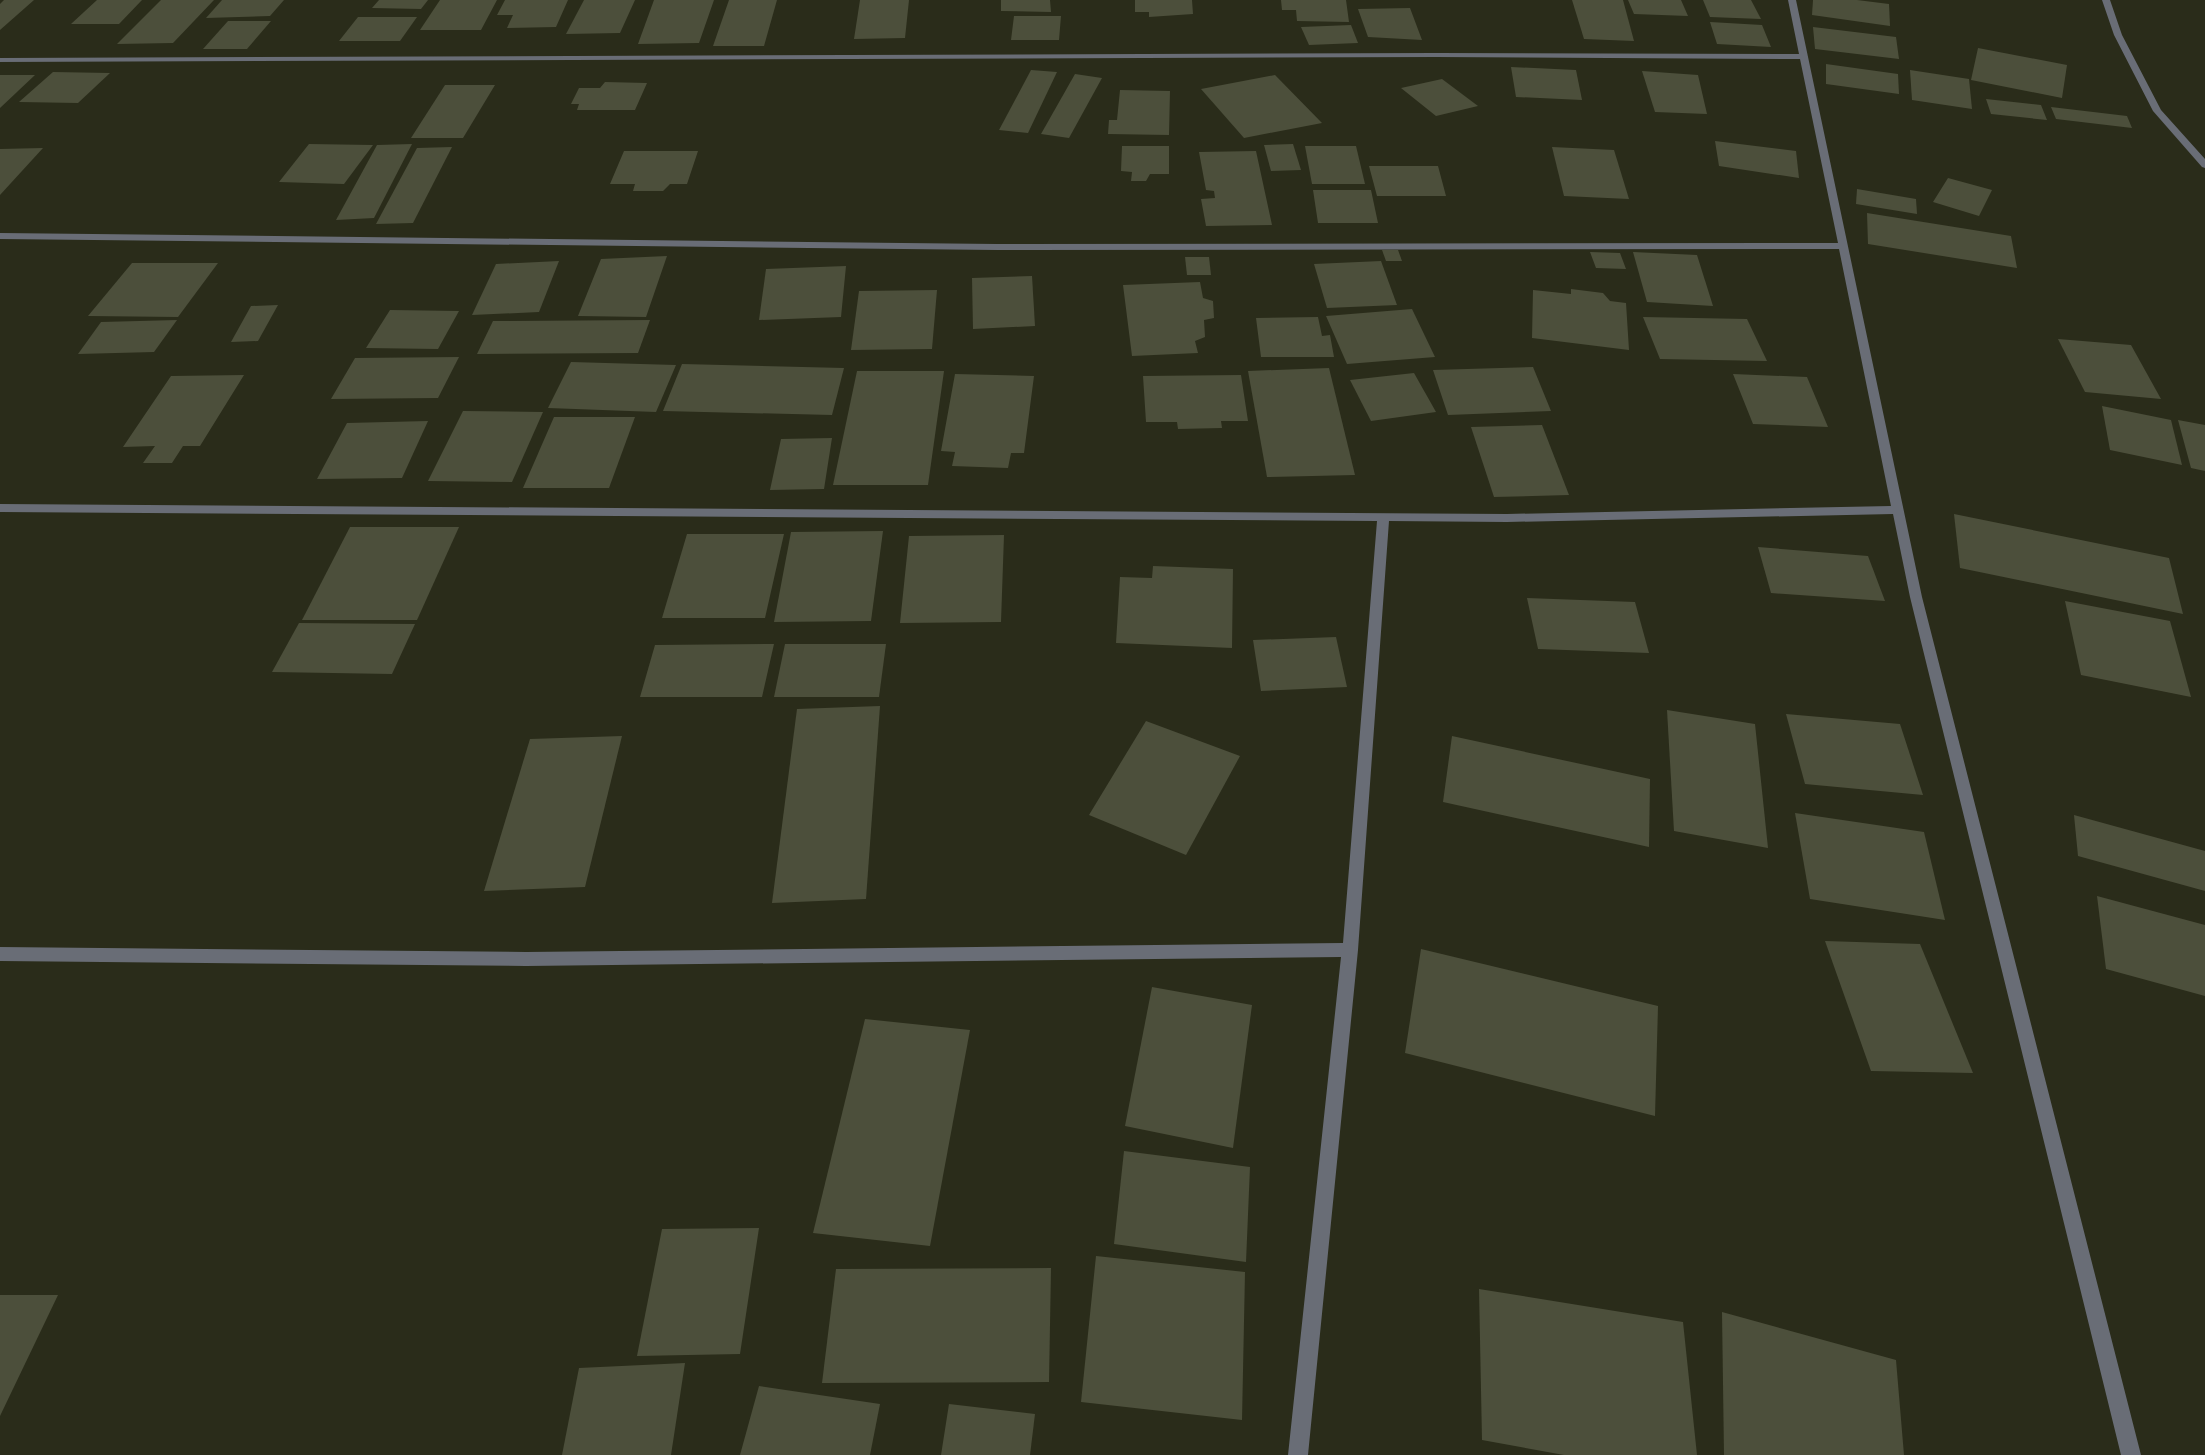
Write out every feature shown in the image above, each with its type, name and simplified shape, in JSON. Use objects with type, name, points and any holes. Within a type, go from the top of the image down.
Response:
[{"type":"street","points":[[1792,0],[1916,597],[2131,1455]]},
{"type":"street","points":[[2106,0],[2118,35],[2157,111],[2205,165]]},
{"type":"street","points":[[0,60],[1436,55],[1804,57]]},
{"type":"street","points":[[0,236],[997,247],[1843,246]]},
{"type":"street","points":[[0,508],[1383,518],[1521,518],[1898,510]]},
{"type":"street","points":[[1298,1455],[1350,950],[1383,518]]},
{"type":"street","points":[[0,954],[526,959],[1350,950]]},
{"type":"building","points":[[4,0],[34,0],[0,30],[0,4]]},
{"type":"building","points":[[97,0],[142,0],[119,24],[71,24]]},
{"type":"building","points":[[161,0],[214,0],[173,43],[117,44]]},
{"type":"building","points":[[222,0],[284,0],[270,16],[206,18]]},
{"type":"building","points":[[379,0],[428,0],[421,9],[372,8]]},
{"type":"building","points":[[440,0],[497,0],[481,30],[420,30]]},
{"type":"building","points":[[505,0],[568,0],[556,27],[507,28],[513,15],[497,15]]},
{"type":"building","points":[[584,0],[635,0],[620,33],[566,34]]},
{"type":"building","points":[[654,0],[714,0],[699,43],[638,44]]},
{"type":"building","points":[[729,0],[777,0],[764,46],[713,46]]},
{"type":"building","points":[[860,0],[909,0],[905,38],[854,39]]},
{"type":"building","points":[[1001,0],[1050,0],[1051,12],[1001,11]]},
{"type":"building","points":[[1135,0],[1192,0],[1193,14],[1149,17],[1149,12],[1135,12]]},
{"type":"building","points":[[1281,0],[1346,0],[1349,22],[1297,21],[1296,10],[1282,10]]},
{"type":"building","points":[[1572,0],[1623,0],[1634,41],[1584,39]]},
{"type":"building","points":[[1628,0],[1681,0],[1688,16],[1634,14]]},
{"type":"building","points":[[1703,0],[1751,0],[1761,19],[1710,17]]},
{"type":"building","points":[[1813,0],[1857,0],[1889,4],[1890,26],[1812,15]]},
{"type":"building","points":[[1410,8],[1422,40],[1368,37],[1358,9]]},
{"type":"building","points":[[1014,16],[1061,16],[1059,40],[1011,40]]},
{"type":"building","points":[[358,17],[417,17],[400,41],[339,41]]},
{"type":"building","points":[[228,21],[271,21],[247,49],[203,49]]},
{"type":"building","points":[[1710,22],[1762,25],[1771,47],[1717,44]]},
{"type":"building","points":[[1351,25],[1358,43],[1309,45],[1301,27]]},
{"type":"building","points":[[1813,27],[1896,37],[1899,59],[1815,49]]},
{"type":"building","points":[[1978,48],[2067,65],[2062,98],[1971,80]]},
{"type":"building","points":[[1826,64],[1898,74],[1899,94],[1826,84]]},
{"type":"building","points":[[1511,67],[1576,70],[1582,100],[1516,97]]},
{"type":"building","points":[[1031,70],[1057,72],[1028,133],[999,130]]},
{"type":"building","points":[[1910,70],[1969,79],[1972,109],[1912,100]]},
{"type":"building","points":[[1642,71],[1698,75],[1707,114],[1655,112]]},
{"type":"building","points":[[53,72],[110,73],[78,103],[19,102]]},
{"type":"building","points":[[1075,74],[1102,78],[1069,138],[1041,134]]},
{"type":"building","points":[[0,75],[35,75],[0,108]]},
{"type":"building","points":[[1275,75],[1322,123],[1244,138],[1201,89]]},
{"type":"building","points":[[1442,79],[1478,106],[1436,116],[1401,88]]},
{"type":"building","points":[[605,82],[647,83],[635,110],[577,110],[579,104],[571,104],[579,88],[600,88]]},
{"type":"building","points":[[445,85],[495,85],[463,138],[411,138]]},
{"type":"building","points":[[1120,90],[1170,91],[1169,135],[1108,134],[1109,120],[1117,120]]},
{"type":"building","points":[[1986,99],[2041,105],[2047,120],[1991,114]]},
{"type":"building","points":[[2051,107],[2127,116],[2132,128],[2056,119]]},
{"type":"building","points":[[1715,141],[1796,151],[1799,178],[1719,166]]},
{"type":"building","points":[[309,144],[373,145],[344,184],[279,182]]},
{"type":"building","points":[[412,144],[374,218],[336,220],[377,145]]},
{"type":"building","points":[[1293,144],[1301,170],[1271,171],[1264,145]]},
{"type":"building","points":[[1122,146],[1169,146],[1169,174],[1150,174],[1146,181],[1131,181],[1132,172],[1121,171]]},
{"type":"building","points":[[1305,146],[1356,146],[1365,184],[1312,184]]},
{"type":"building","points":[[452,147],[413,223],[376,224],[417,148]]},
{"type":"building","points":[[1552,147],[1614,150],[1629,199],[1564,196]]},
{"type":"building","points":[[43,148],[0,195],[0,149]]},
{"type":"building","points":[[624,151],[698,151],[687,184],[670,184],[663,191],[633,191],[635,184],[610,184]]},
{"type":"building","points":[[1256,151],[1272,225],[1206,226],[1201,199],[1215,198],[1214,191],[1206,190],[1199,152]]},
{"type":"building","points":[[1369,166],[1438,166],[1446,196],[1377,196]]},
{"type":"building","points":[[1948,178],[1992,190],[1979,216],[1933,202]]},
{"type":"building","points":[[1857,189],[1916,199],[1917,214],[1856,204]]},
{"type":"building","points":[[1313,190],[1371,190],[1378,223],[1318,223]]},
{"type":"building","points":[[1867,213],[2011,236],[2017,268],[1868,244]]},
{"type":"building","points":[[1382,250],[1398,250],[1402,261],[1386,261]]},
{"type":"building","points":[[1590,252],[1620,253],[1626,269],[1596,268]]},
{"type":"building","points":[[1633,252],[1697,255],[1713,306],[1647,302]]},
{"type":"building","points":[[667,256],[646,317],[578,316],[601,259]]},
{"type":"building","points":[[1185,257],[1209,257],[1211,275],[1187,275]]},
{"type":"building","points":[[559,261],[539,312],[472,315],[496,264]]},
{"type":"building","points":[[1381,261],[1397,305],[1327,308],[1314,264]]},
{"type":"building","points":[[132,263],[218,263],[178,317],[88,316]]},
{"type":"building","points":[[846,266],[841,317],[759,320],[766,269]]},
{"type":"building","points":[[1032,276],[1035,326],[973,329],[972,278]]},
{"type":"building","points":[[1200,282],[1203,298],[1213,301],[1214,318],[1204,320],[1205,337],[1195,341],[1198,353],[1132,356],[1123,285]]},
{"type":"building","points":[[1571,289],[1603,293],[1610,301],[1626,303],[1629,350],[1532,338],[1533,290],[1571,294]]},
{"type":"building","points":[[937,290],[932,349],[851,350],[859,291]]},
{"type":"building","points":[[278,305],[258,341],[231,342],[251,306]]},
{"type":"building","points":[[1412,309],[1435,357],[1347,364],[1326,316]]},
{"type":"building","points":[[390,310],[459,311],[438,349],[366,348]]},
{"type":"building","points":[[1318,317],[1322,336],[1330,335],[1334,357],[1261,357],[1256,318]]},
{"type":"building","points":[[1643,317],[1747,319],[1767,361],[1660,359]]},
{"type":"building","points":[[177,320],[154,352],[78,354],[101,322]]},
{"type":"building","points":[[650,320],[638,353],[477,354],[493,321]]},
{"type":"building","points":[[2058,339],[2131,345],[2161,399],[2085,392]]},
{"type":"building","points":[[459,357],[438,398],[331,399],[355,358]]},
{"type":"building","points":[[571,362],[676,365],[656,412],[548,408]]},
{"type":"building","points":[[682,364],[844,368],[832,415],[663,411]]},
{"type":"building","points":[[1533,367],[1551,411],[1448,415],[1433,370]]},
{"type":"building","points":[[1329,368],[1355,475],[1267,477],[1248,371]]},
{"type":"building","points":[[857,371],[944,371],[928,485],[833,485]]},
{"type":"building","points":[[1414,373],[1436,412],[1371,421],[1350,380]]},
{"type":"building","points":[[955,374],[1034,376],[1024,453],[1011,453],[1008,468],[952,466],[955,452],[941,451]]},
{"type":"building","points":[[1733,374],[1807,377],[1828,427],[1753,424]]},
{"type":"building","points":[[244,375],[200,446],[183,446],[172,463],[143,463],[155,446],[123,447],[171,376]]},
{"type":"building","points":[[1241,375],[1248,421],[1221,421],[1222,428],[1178,429],[1177,422],[1146,422],[1143,376]]},
{"type":"building","points":[[2102,406],[2171,420],[2182,465],[2110,450]]},
{"type":"building","points":[[463,411],[543,412],[512,482],[428,481]]},
{"type":"building","points":[[554,417],[635,417],[609,488],[523,488]]},
{"type":"building","points":[[2178,420],[2205,425],[2205,471],[2191,468]]},
{"type":"building","points":[[428,421],[402,478],[317,479],[347,423]]},
{"type":"building","points":[[1542,425],[1569,495],[1494,497],[1471,427]]},
{"type":"building","points":[[832,438],[824,489],[770,490],[781,439]]},
{"type":"building","points":[[1954,514],[2169,558],[2183,614],[1960,568]]},
{"type":"building","points":[[350,527],[459,527],[417,620],[302,620]]},
{"type":"building","points":[[883,531],[871,621],[774,622],[791,532]]},
{"type":"building","points":[[687,534],[784,534],[765,618],[662,618]]},
{"type":"building","points":[[1004,535],[1001,622],[900,623],[909,536]]},
{"type":"building","points":[[1758,547],[1868,556],[1885,601],[1771,593]]},
{"type":"building","points":[[1153,566],[1233,569],[1232,648],[1116,643],[1120,577],[1152,578]]},
{"type":"building","points":[[1527,598],[1635,602],[1649,653],[1538,649]]},
{"type":"building","points":[[2065,601],[2170,621],[2191,697],[2081,675]]},
{"type":"building","points":[[299,623],[415,624],[392,674],[272,672]]},
{"type":"building","points":[[1336,637],[1347,687],[1261,691],[1253,640]]},
{"type":"building","points":[[774,644],[762,697],[640,697],[655,645]]},
{"type":"building","points":[[785,644],[886,644],[879,697],[774,697]]},
{"type":"building","points":[[880,706],[866,899],[772,903],[797,709]]},
{"type":"building","points":[[1667,710],[1755,724],[1768,848],[1674,831]]},
{"type":"building","points":[[1786,714],[1900,724],[1923,795],[1805,784]]},
{"type":"building","points":[[1146,721],[1240,756],[1186,855],[1089,815]]},
{"type":"building","points":[[622,736],[585,887],[484,891],[530,739]]},
{"type":"building","points":[[1452,736],[1650,779],[1649,847],[1443,802]]},
{"type":"building","points":[[1795,813],[1924,832],[1945,920],[1810,899]]},
{"type":"building","points":[[2074,815],[2205,851],[2205,891],[2078,856]]},
{"type":"building","points":[[2097,896],[2205,925],[2205,996],[2106,969]]},
{"type":"building","points":[[1825,941],[1920,944],[1973,1073],[1871,1071]]},
{"type":"building","points":[[1421,949],[1658,1006],[1655,1116],[1405,1053]]},
{"type":"building","points":[[1152,987],[1252,1005],[1233,1148],[1125,1126]]},
{"type":"building","points":[[865,1019],[970,1030],[930,1246],[813,1233]]},
{"type":"building","points":[[1124,1151],[1250,1167],[1246,1262],[1114,1244]]},
{"type":"building","points":[[759,1228],[740,1354],[637,1356],[662,1229]]},
{"type":"building","points":[[1096,1256],[1245,1272],[1242,1420],[1081,1402]]},
{"type":"building","points":[[1051,1268],[1049,1382],[822,1383],[836,1269]]},
{"type":"building","points":[[1479,1289],[1683,1322],[1697,1455],[1564,1455],[1482,1440]]},
{"type":"building","points":[[0,1295],[58,1295],[0,1416]]},
{"type":"building","points":[[1722,1312],[1896,1360],[1904,1455],[1724,1455]]},
{"type":"building","points":[[685,1363],[671,1455],[562,1455],[579,1368]]},
{"type":"building","points":[[759,1386],[880,1404],[870,1455],[740,1455]]},
{"type":"building","points":[[949,1404],[1035,1414],[1030,1455],[941,1455]]}]
